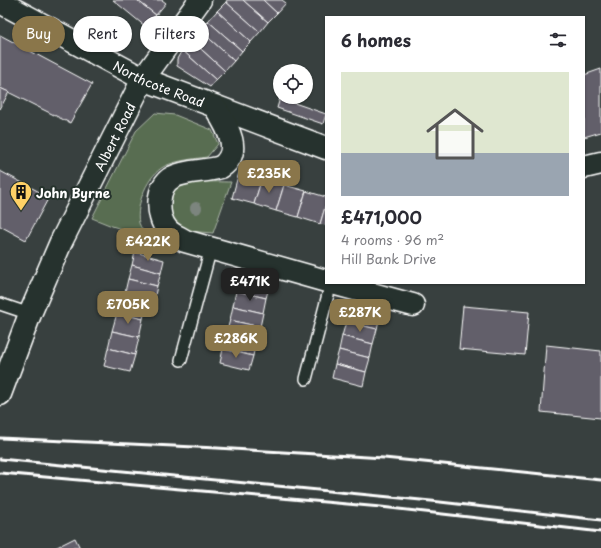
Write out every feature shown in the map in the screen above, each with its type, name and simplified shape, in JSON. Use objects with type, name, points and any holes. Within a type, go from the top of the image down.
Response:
[{"type":"street","name":"Albert Road","points":[[0,394],[30,314],[61,242],[143,79],[200,0]]},
{"type":"street","name":"Northcote Road","points":[[0,2],[143,79],[325,148]]},
{"type":"street","points":[[215,107],[227,128],[233,149],[231,157],[227,163],[221,167],[172,177],[164,184],[159,204],[160,216],[168,231],[185,240],[325,281]]},
{"type":"street","points":[[585,167],[601,163]]},
{"type":"street","points":[[336,284],[413,305]]},
{"type":"lane","points":[[181,360],[211,248]]},
{"type":"lane","points":[[306,378],[332,284]]},
{"type":"lane","points":[[0,304],[30,314]]},
{"type":"green space","points":[[155,113],[175,115],[212,130],[218,144],[207,157],[175,162],[165,166],[153,176],[141,199],[138,216],[139,223],[147,237],[92,218],[136,131]]},
{"type":"green space","points":[[231,182],[213,233],[187,231],[171,223],[168,205],[170,196],[175,190],[193,183]]},
{"type":"building","points":[[113,0],[137,0],[156,15],[140,16],[140,22]]},
{"type":"building","points":[[137,0],[162,0],[166,3],[156,15]]},
{"type":"building","points":[[227,0],[243,0],[268,22],[260,32],[226,2]]},
{"type":"building","points":[[243,0],[263,0],[277,13],[268,22]]},
{"type":"building","points":[[263,0],[282,0],[286,3],[277,13]]},
{"type":"building","points":[[226,2],[260,32],[251,42],[217,11]]},
{"type":"building","points":[[217,11],[251,42],[242,51],[209,22]]},
{"type":"building","points":[[209,22],[242,51],[234,61],[209,38]]},
{"type":"building","points":[[0,35],[12,41],[12,52],[32,52],[92,84],[70,123],[0,88]]},
{"type":"building","points":[[209,38],[234,61],[225,71],[204,52],[209,52]]},
{"type":"building","points":[[181,52],[184,52],[216,80],[210,87],[177,66],[177,59]]},
{"type":"building","points":[[184,52],[204,52],[225,71],[216,80]]},
{"type":"building","points":[[601,69],[601,132],[585,137],[585,75]]},
{"type":"building","points":[[0,88],[9,92],[0,109]]},
{"type":"building","points":[[278,104],[297,104],[325,114],[323,124],[277,108]]},
{"type":"building","name":"John Byrne","points":[[0,171],[49,197],[26,240],[0,226]]},
{"type":"building","points":[[239,172],[262,178],[254,204],[232,198]]},
{"type":"building","points":[[262,178],[284,185],[276,211],[254,204]]},
{"type":"building","points":[[284,185],[306,191],[298,217],[276,211]]},
{"type":"building","points":[[306,191],[325,197],[325,207],[320,224],[298,217]]},
{"type":"building","points":[[325,207],[325,225],[320,224]]},
{"type":"building","points":[[135,252],[164,260],[161,273],[132,265]]},
{"type":"building","points":[[132,265],[161,273],[157,286],[128,279]]},
{"type":"building","points":[[240,277],[270,284],[266,298],[236,291]]},
{"type":"building","points":[[128,279],[157,286],[154,300],[125,292]]},
{"type":"building","points":[[236,291],[266,298],[263,313],[233,306]]},
{"type":"building","points":[[121,295],[147,302],[143,319],[117,313]]},
{"type":"building","points":[[233,306],[263,313],[260,327],[230,320]]},
{"type":"building","points":[[463,306],[529,312],[525,355],[459,349]]},
{"type":"building","points":[[349,308],[380,316],[377,329],[346,322]]},
{"type":"building","points":[[117,313],[143,319],[139,337],[112,331]]},
{"type":"building","points":[[230,320],[260,327],[256,341],[226,334]]},
{"type":"building","points":[[346,322],[377,329],[373,344],[342,336]]},
{"type":"building","points":[[112,331],[139,337],[135,355],[108,348]]},
{"type":"building","points":[[226,334],[256,341],[253,356],[223,349]]},
{"type":"building","points":[[342,336],[373,344],[370,358],[339,350]]},
{"type":"building","points":[[546,345],[601,351],[601,418],[541,412]]},
{"type":"building","points":[[108,348],[135,355],[130,372],[104,366]]},
{"type":"building","points":[[223,349],[253,356],[249,370],[220,363]]},
{"type":"building","points":[[339,350],[370,358],[366,372],[335,364]]},
{"type":"building","points":[[335,364],[366,372],[363,386],[332,378]]},
{"type":"building","points":[[75,538],[80,548],[55,548]]},
{"type":"railway","points":[[0,438],[217,448],[384,458],[601,480]]},
{"type":"railway","points":[[0,459],[431,501],[601,520]]},
{"type":"railway","points":[[0,473],[381,507],[601,532]]},
{"type":"place","name":"John Byrne","points":[[21,212]]}]
